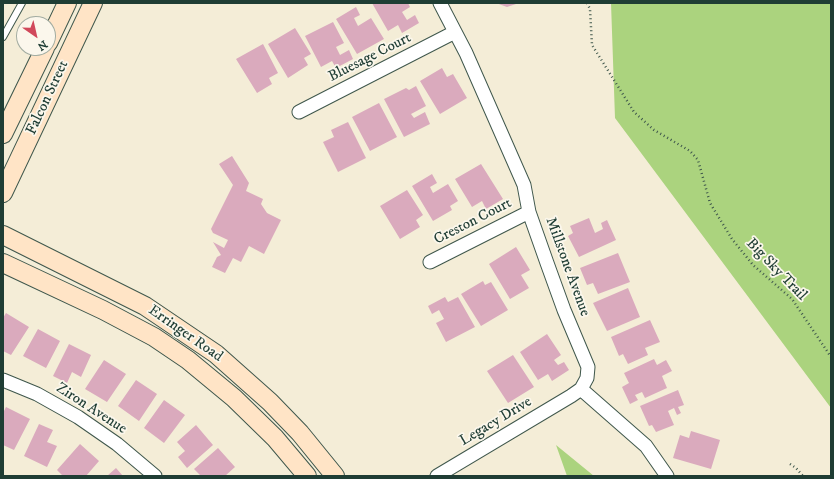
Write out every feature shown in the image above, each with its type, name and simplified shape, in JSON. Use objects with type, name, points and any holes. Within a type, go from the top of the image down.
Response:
[{"type":"main road","name":"Falcon Street","points":[[56,26],[67,3]]},
{"type":"main road","name":"Falcon Street","points":[[3,193],[93,3]]},
{"type":"main road","name":"Falcon Street","points":[[3,134],[42,56]]},
{"type":"main road","name":"Erringer Road","points":[[3,235],[145,306],[216,354],[270,402],[300,433],[335,476]]},
{"type":"main road","name":"Erringer Road","points":[[3,264],[103,310],[154,337],[188,360],[234,398],[275,438],[307,476]]},
{"type":"street","name":"Millstone Avenue","points":[[440,3],[466,53],[524,185],[529,212],[564,310],[588,366],[587,378],[576,393]]},
{"type":"street","name":"Bluesage Court","points":[[299,112],[455,32]]},
{"type":"street","name":"Creston Court","points":[[430,262],[529,212]]},
{"type":"street","name":"Ziron Avenue","points":[[3,380],[37,394],[78,417],[117,444],[155,476]]},
{"type":"street","name":"Legacy Drive","points":[[437,476],[576,393]]},
{"type":"street","points":[[576,393],[646,446],[667,476]]},
{"type":"lane","points":[[3,37],[22,3]]},
{"type":"path","name":"Big Sky Trail","points":[[587,3],[590,9],[592,45],[634,112],[654,130],[690,151],[698,160],[710,204],[732,239],[753,265],[792,300],[831,357]]},
{"type":"path","points":[[790,464],[803,476]]},
{"type":"green space","points":[[611,3],[831,3],[831,408],[615,118]]},
{"type":"green space","points":[[556,445],[594,476],[567,476]]},
{"type":"building","points":[[372,3],[408,3],[410,7],[402,12],[407,20],[415,15],[419,23],[402,33],[398,25],[388,31]]},
{"type":"building","points":[[496,3],[519,3],[507,7]]},
{"type":"building","points":[[356,7],[360,15],[354,18],[358,26],[371,18],[384,39],[357,54],[336,19]]},
{"type":"building","points":[[333,22],[344,43],[336,47],[340,55],[349,50],[353,59],[336,68],[332,61],[321,67],[305,36]]},
{"type":"building","points":[[295,28],[311,54],[304,58],[308,65],[288,78],[268,44]]},
{"type":"building","points":[[263,44],[278,73],[269,78],[272,84],[257,93],[236,59]]},
{"type":"building","points":[[442,68],[447,77],[453,74],[467,98],[440,114],[420,81]]},
{"type":"building","points":[[416,86],[426,106],[411,114],[414,118],[425,112],[430,124],[404,137],[384,99],[406,88],[409,90]]},
{"type":"building","points":[[379,103],[397,137],[370,151],[352,117]]},
{"type":"building","points":[[348,122],[366,158],[338,172],[323,142],[334,137],[331,130]]},
{"type":"building","points":[[232,156],[249,183],[246,191],[263,199],[261,204],[267,213],[281,220],[264,254],[249,246],[241,262],[233,258],[225,273],[212,267],[217,257],[221,255],[213,242],[224,248],[228,240],[213,233],[211,229],[233,185],[219,164]]},
{"type":"building","points":[[481,164],[503,199],[486,209],[482,201],[472,207],[455,179]]},
{"type":"building","points":[[432,174],[437,183],[430,187],[433,193],[448,184],[458,201],[450,206],[452,210],[433,221],[412,186]]},
{"type":"building","points":[[407,190],[423,215],[416,220],[420,227],[400,239],[380,206]]},
{"type":"building","points":[[589,218],[595,233],[603,229],[601,223],[607,220],[616,240],[579,257],[568,236],[573,233],[570,226]]},
{"type":"building","points":[[516,247],[530,270],[521,275],[529,288],[510,299],[489,264]]},
{"type":"building","points":[[618,253],[630,282],[598,294],[593,283],[587,285],[580,268]]},
{"type":"building","points":[[483,281],[485,285],[491,282],[508,310],[481,326],[461,294]]},
{"type":"building","points":[[628,288],[640,317],[607,331],[593,303]]},
{"type":"building","points":[[445,297],[448,302],[458,297],[475,327],[446,342],[436,323],[444,319],[439,310],[432,314],[428,306]]},
{"type":"building","points":[[6,313],[29,327],[11,355],[3,351],[3,318]]},
{"type":"building","points":[[650,320],[660,342],[645,348],[648,355],[628,364],[623,354],[619,356],[611,337]]},
{"type":"building","points":[[38,329],[60,341],[46,368],[23,356]]},
{"type":"building","points":[[547,334],[561,355],[554,360],[558,365],[564,362],[569,370],[552,381],[548,374],[538,380],[520,352]]},
{"type":"building","points":[[69,344],[91,355],[81,377],[72,372],[67,383],[53,376]]},
{"type":"building","points":[[513,355],[534,387],[508,403],[487,371]]},
{"type":"building","points":[[654,359],[657,365],[666,360],[672,371],[662,376],[667,388],[645,398],[642,392],[635,395],[638,400],[630,404],[622,387],[629,383],[624,373]]},
{"type":"building","points":[[104,360],[126,374],[107,402],[85,389]]},
{"type":"building","points":[[136,380],[157,394],[139,421],[118,406]]},
{"type":"building","points":[[678,390],[684,405],[678,407],[681,413],[677,415],[674,408],[668,411],[674,425],[656,432],[652,425],[649,426],[640,406]]},
{"type":"building","points":[[164,400],[185,415],[164,443],[144,428]]},
{"type":"building","points":[[6,407],[30,419],[14,450],[3,445],[3,413]]},
{"type":"building","points":[[39,424],[53,430],[47,442],[57,446],[47,467],[24,456]]},
{"type":"building","points":[[196,425],[213,445],[187,468],[178,457],[185,451],[177,442]]},
{"type":"building","points":[[691,431],[720,440],[711,469],[673,458],[680,435],[689,438]]},
{"type":"building","points":[[80,444],[99,461],[86,476],[63,476],[57,470]]},
{"type":"building","points":[[218,448],[235,467],[225,476],[201,476],[194,469]]},
{"type":"building","points":[[116,468],[123,476],[107,476]]}]
